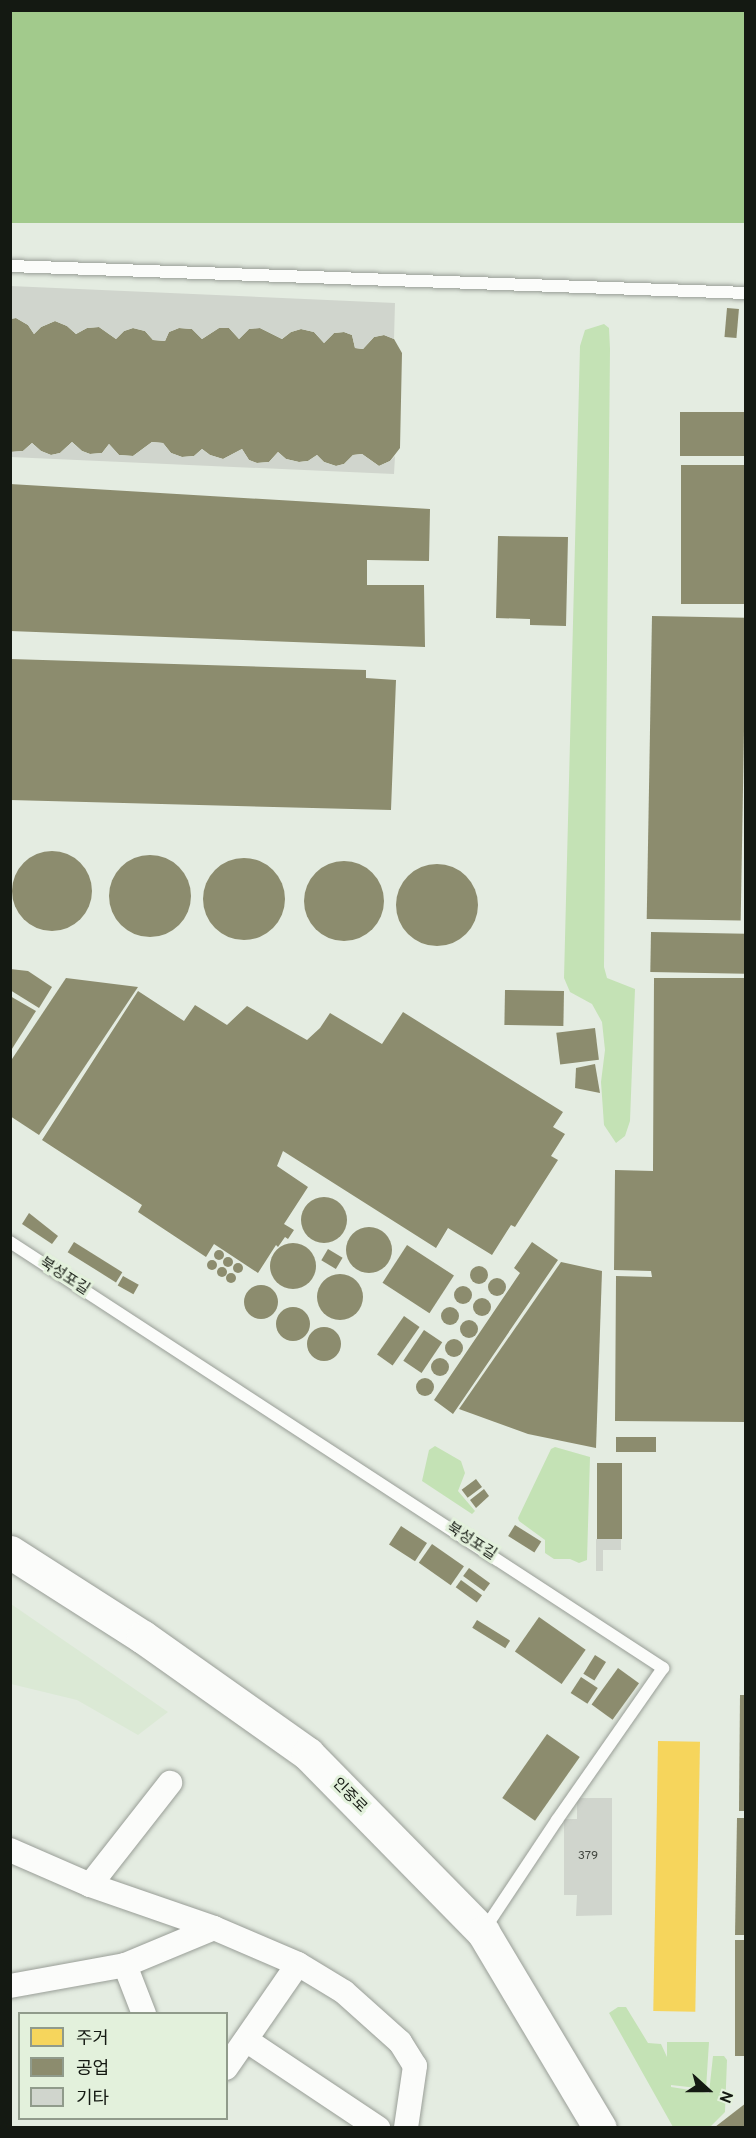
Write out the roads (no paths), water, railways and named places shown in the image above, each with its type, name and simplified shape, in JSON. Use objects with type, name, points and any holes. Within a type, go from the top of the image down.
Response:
[{"type":"main road","name":"인중로","points":[[10,1552],[143,1637],[308,1754],[483,1932],[600,2127]]},
{"type":"street","points":[[90,1885],[170,1783]]},
{"type":"street","points":[[10,1850],[90,1885],[214,1928],[298,1964],[344,1992],[400,2042],[415,2066],[406,2127]]},
{"type":"street","points":[[10,1986],[126,1965],[214,1928]]},
{"type":"street","points":[[228,2065],[298,1964]]},
{"type":"street","points":[[126,1965],[144,2012]]},
{"type":"street","points":[[246,2040],[378,2127]]},
{"type":"lane","points":[[10,266],[746,293]]},
{"type":"lane","name":"북성포길","points":[[10,1242],[663,1668],[557,1820],[483,1932]]}]
